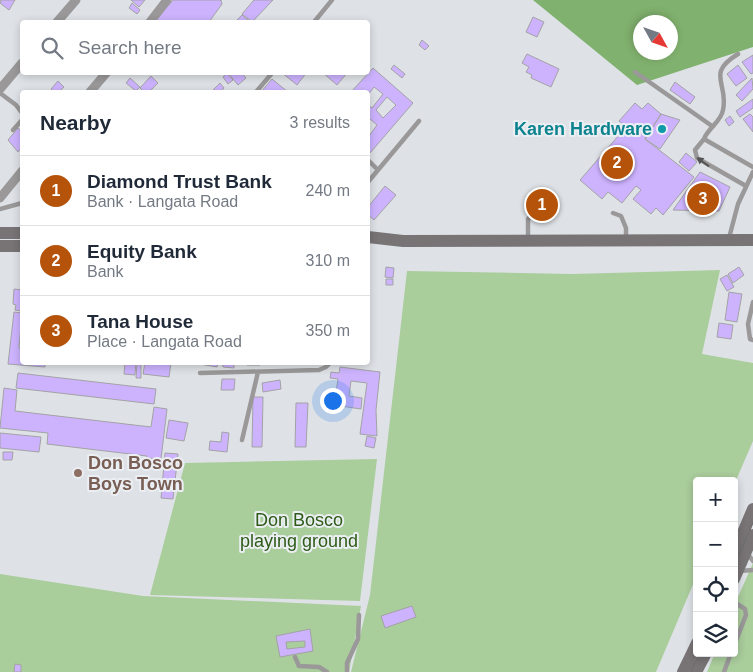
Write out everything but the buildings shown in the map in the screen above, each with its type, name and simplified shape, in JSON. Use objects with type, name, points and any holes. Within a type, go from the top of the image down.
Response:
[{"type":"main road","points":[[0,233],[20,233]]},
{"type":"main road","points":[[370,237],[403,241],[626,240],[669,238],[753,240]]},
{"type":"main road","points":[[370,246],[403,241]]},
{"type":"main road","points":[[0,246],[20,246]]},
{"type":"main road","points":[[744,556],[753,509]]},
{"type":"main road","points":[[738,570],[753,536]]},
{"type":"main road","points":[[692,671],[694,657]]},
{"type":"main road","points":[[692,671],[703,657]]},
{"type":"street","points":[[59,20],[76,0]]},
{"type":"street","points":[[152,20],[167,0]]},
{"type":"street","points":[[0,89],[20,65]]},
{"type":"street","points":[[92,90],[104,75]]},
{"type":"street","points":[[0,198],[20,173]]},
{"type":"lane","points":[[316,20],[332,0]]},
{"type":"lane","points":[[738,54],[727,61],[721,69],[719,76],[723,110],[695,150],[697,158],[746,186]]},
{"type":"lane","points":[[635,72],[712,126]]},
{"type":"lane","points":[[258,90],[270,75]]},
{"type":"lane","points":[[0,93],[20,110]]},
{"type":"lane","points":[[370,179],[419,121]]},
{"type":"lane","points":[[13,130],[20,122]]},
{"type":"lane","points":[[704,139],[753,167]]},
{"type":"lane","points":[[370,162],[378,169]]},
{"type":"lane","points":[[729,240],[734,218],[753,172]]},
{"type":"lane","points":[[0,209],[20,204]]},
{"type":"lane","points":[[528,240],[528,219],[536,212]]},
{"type":"lane","points":[[613,213],[621,216],[626,228],[626,240]]},
{"type":"lane","points":[[753,302],[748,332],[750,339],[753,340]]},
{"type":"lane","points":[[200,374],[319,370],[326,365]]},
{"type":"lane","points":[[242,440],[258,372]]},
{"type":"lane","points":[[738,574],[753,570]]},
{"type":"lane","points":[[738,605],[745,609],[746,615],[738,633]]},
{"type":"lane","points":[[347,672],[347,663],[358,638],[359,615]]},
{"type":"lane","points":[[296,657],[299,666],[319,667],[328,672]]},
{"type":"lane","points":[[724,672],[730,657]]},
{"type":"green space","points":[[533,0],[753,0],[753,47],[637,85]]},
{"type":"green space","points":[[720,270],[702,354],[753,363],[753,441],[737,477],[693,477],[693,584],[656,672],[351,672],[370,595],[407,271],[572,274]]},
{"type":"green space","name":"Don Bosco playing ground","points":[[377,459],[360,601],[150,595],[185,463]]},
{"type":"green space","points":[[753,563],[753,672],[707,672],[713,657],[738,657],[738,597]]},
{"type":"green space","points":[[0,574],[143,596],[361,606],[349,672],[0,672]]},
{"type":"tram line","points":[[738,558],[753,522]]},
{"type":"tram line","points":[[691,672],[697,657]]},
{"type":"place","name":"Karen Hardware","points":[[662,129]]},
{"type":"place","name":"Equity Bank","points":[[617,163]]},
{"type":"place","name":"Tana House","points":[[703,199]]},
{"type":"place","name":"Diamond Trust Bank","points":[[542,205]]},
{"type":"place","name":"Don Bosco Boys Town","points":[[78,473]]}]
